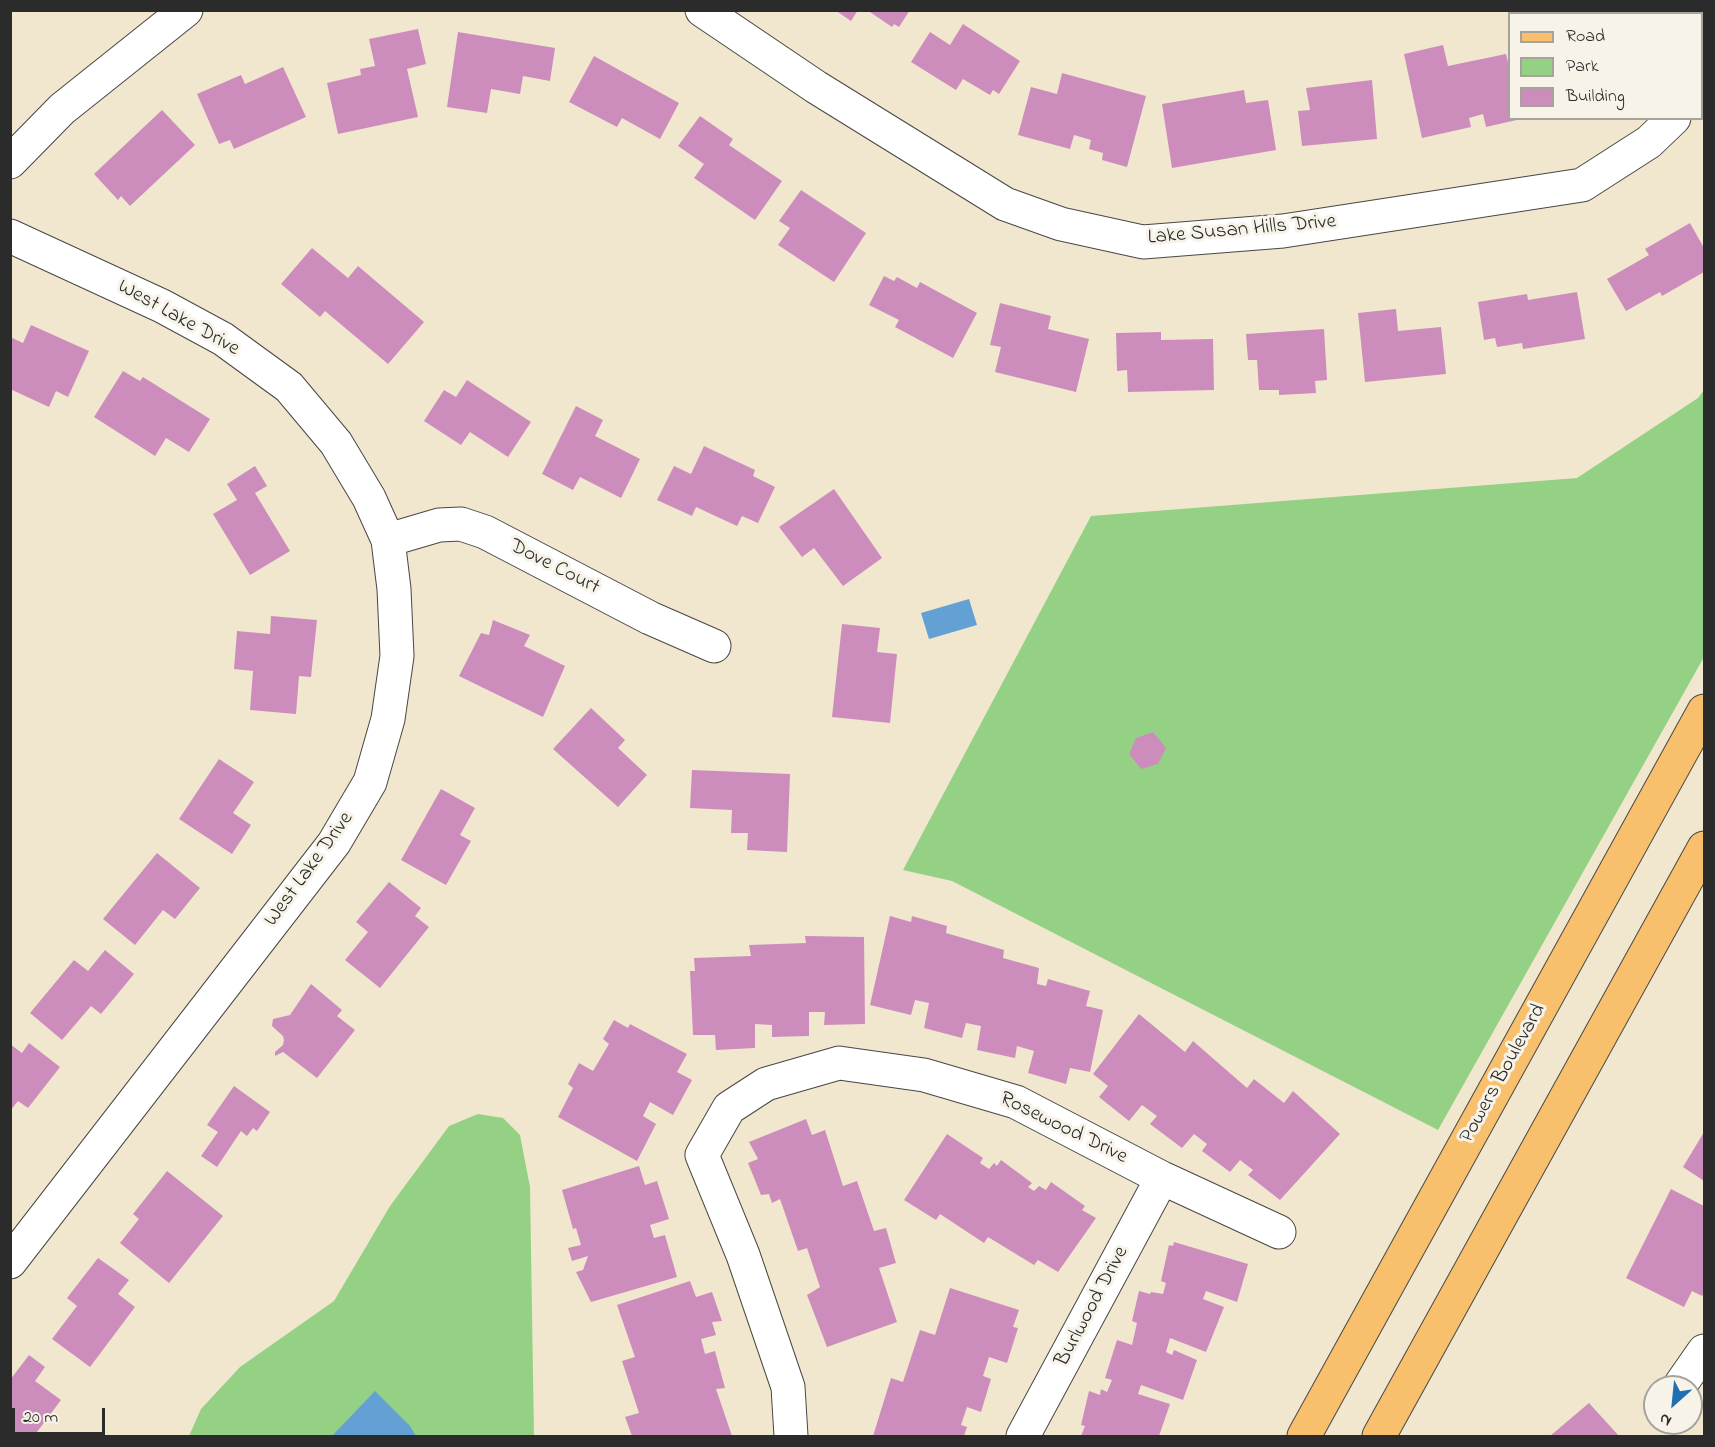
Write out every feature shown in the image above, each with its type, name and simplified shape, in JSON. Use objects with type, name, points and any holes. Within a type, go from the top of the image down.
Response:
[{"type":"main road","name":"Powers Boulevard","points":[[1304,1437],[1704,711]]},
{"type":"main road","points":[[1379,1437],[1704,848]]},
{"type":"street","points":[[10,162],[62,109],[186,10]]},
{"type":"street","name":"Lake Susan Hills Drive","points":[[702,10],[816,87],[1005,204],[1061,224],[1143,242],[1283,231],[1582,185],[1649,142],[1672,120]]},
{"type":"street","name":"West Lake Drive","points":[[10,236],[162,306],[223,339],[289,387],[336,443],[369,498],[388,540],[394,588],[397,656],[388,719],[370,782],[334,843],[10,1262]]},
{"type":"street","name":"Dove Court","points":[[388,540],[439,525],[461,524],[485,532],[650,618],[714,646]]},
{"type":"street","name":"Rosewood Drive","points":[[791,1437],[788,1387],[743,1255],[702,1155],[729,1108],[766,1084],[839,1063],[924,1075],[1016,1102],[1162,1178],[1279,1232]]},
{"type":"street","name":"Burlwood Drive","points":[[1023,1437],[1162,1178]]},
{"type":"street","points":[[1687,1375],[1704,1351]]},
{"type":"green space","points":[[1704,390],[1704,657],[1438,1130],[952,881],[903,870],[1091,516],[1577,478],[1698,398]]},
{"type":"green space","points":[[478,1114],[503,1118],[520,1135],[530,1187],[534,1436],[189,1436],[201,1409],[240,1367],[334,1301],[390,1206],[449,1126]]},
{"type":"water","points":[[969,599],[977,625],[929,639],[921,613]]},
{"type":"water","points":[[375,1391],[410,1426],[416,1436],[332,1436]]},
{"type":"building","points":[[835,10],[858,10],[851,21]]},
{"type":"building","points":[[867,10],[910,10],[899,27],[894,24],[892,27]]},
{"type":"building","points":[[1564,10],[1643,10],[1645,12],[1562,12]]},
{"type":"building","points":[[963,24],[1020,61],[999,94],[993,90],[990,95],[963,79],[956,90],[911,62],[930,32],[950,45]]},
{"type":"building","points":[[418,29],[426,64],[407,69],[418,117],[338,134],[327,83],[361,75],[360,69],[375,66],[369,39]]},
{"type":"building","points":[[458,32],[555,48],[550,81],[523,76],[520,94],[491,89],[487,113],[447,107]]},
{"type":"building","points":[[1443,45],[1448,66],[1506,54],[1508,120],[1517,120],[1486,127],[1483,114],[1469,118],[1471,127],[1422,138],[1404,54]]},
{"type":"building","points":[[594,56],[679,103],[660,139],[622,118],[617,127],[569,102]]},
{"type":"building","points":[[283,67],[306,117],[234,149],[230,140],[219,144],[197,94],[241,75],[245,84]]},
{"type":"building","points":[[1062,73],[1146,96],[1127,167],[1102,160],[1103,153],[1089,149],[1091,140],[1074,135],[1070,149],[1018,135],[1031,87],[1057,94]]},
{"type":"building","points":[[1372,80],[1377,139],[1302,146],[1298,111],[1310,110],[1306,88]]},
{"type":"building","points":[[1244,90],[1246,103],[1268,100],[1276,150],[1172,168],[1162,104]]},
{"type":"building","points":[[162,110],[195,145],[130,206],[121,196],[118,200],[94,174]]},
{"type":"building","points":[[700,116],[733,139],[729,145],[782,181],[755,220],[694,178],[704,164],[678,146]]},
{"type":"building","points":[[801,190],[866,233],[834,282],[778,245],[790,228],[779,221]]},
{"type":"building","points":[[1690,223],[1704,248],[1704,272],[1662,296],[1660,292],[1626,311],[1607,279],[1649,255],[1645,249]]},
{"type":"building","points":[[312,248],[348,278],[358,266],[424,322],[388,364],[325,311],[320,317],[281,284]]},
{"type":"building","points":[[884,276],[894,281],[897,277],[917,288],[920,282],[977,313],[953,358],[895,327],[899,320],[869,305]]},
{"type":"building","points":[[1577,292],[1585,339],[1523,349],[1522,343],[1497,347],[1495,338],[1484,340],[1478,302],[1527,294],[1528,300]]},
{"type":"building","points":[[1000,303],[1051,316],[1048,329],[1089,339],[1076,392],[995,372],[1001,347],[990,345]]},
{"type":"building","points":[[1396,309],[1398,331],[1441,327],[1446,374],[1365,382],[1358,313]]},
{"type":"building","points":[[31,325],[89,351],[68,397],[56,391],[49,407],[10,389],[10,337],[23,343]]},
{"type":"building","points":[[1324,329],[1327,380],[1315,381],[1316,393],[1279,395],[1279,390],[1259,390],[1257,360],[1248,360],[1246,334]]},
{"type":"building","points":[[1161,332],[1161,340],[1213,339],[1214,390],[1128,392],[1127,370],[1117,371],[1116,333]]},
{"type":"building","points":[[123,371],[140,381],[143,377],[210,419],[189,452],[166,438],[155,456],[94,417]]},
{"type":"building","points":[[467,380],[531,422],[508,457],[470,432],[461,445],[424,421],[444,390],[456,397]]},
{"type":"building","points":[[576,406],[603,420],[595,436],[640,459],[621,498],[580,477],[573,490],[542,474]]},
{"type":"building","points":[[704,446],[755,470],[753,476],[775,487],[758,523],[742,516],[737,526],[696,507],[692,516],[657,500],[674,466],[691,474]]},
{"type":"building","points":[[255,466],[267,486],[255,493],[290,551],[250,575],[213,514],[237,500],[227,484]]},
{"type":"building","points":[[834,489],[882,558],[843,586],[814,548],[802,557],[779,527]]},
{"type":"building","points":[[271,616],[317,620],[311,677],[299,676],[296,714],[250,710],[253,671],[234,669],[237,631],[270,634]]},
{"type":"building","points":[[493,620],[530,635],[524,646],[565,666],[543,717],[459,676],[481,633],[489,635]]},
{"type":"building","points":[[842,624],[880,628],[877,652],[897,654],[890,723],[832,717]]},
{"type":"building","points":[[591,708],[625,740],[618,748],[647,775],[618,807],[553,749]]},
{"type":"building","points":[[1153,732],[1166,748],[1158,764],[1141,769],[1129,754],[1136,738]]},
{"type":"building","points":[[219,759],[254,782],[233,813],[251,825],[232,854],[179,819]]},
{"type":"building","points":[[692,770],[790,774],[787,852],[747,850],[748,833],[731,833],[732,810],[690,808]]},
{"type":"building","points":[[441,789],[475,808],[460,835],[471,841],[446,885],[401,860]]},
{"type":"building","points":[[157,853],[200,888],[175,919],[163,910],[135,945],[103,919]]},
{"type":"building","points":[[389,882],[421,908],[415,916],[429,927],[380,988],[345,960],[368,932],[356,922]]},
{"type":"building","points":[[890,916],[911,922],[912,916],[947,926],[946,933],[1004,950],[1003,958],[1039,968],[1037,984],[1046,986],[1048,979],[1090,991],[1086,1006],[1103,1010],[1090,1072],[1070,1068],[1066,1084],[1028,1073],[1034,1051],[1017,1046],[1015,1058],[977,1050],[981,1026],[966,1023],[962,1038],[924,1028],[929,1003],[915,1000],[911,1015],[870,1005]]},
{"type":"building","points":[[805,936],[864,937],[865,1024],[824,1025],[825,1012],[809,1012],[809,1036],[772,1037],[772,1025],[755,1024],[755,1048],[716,1050],[715,1035],[693,1035],[690,971],[695,971],[694,958],[751,956],[749,945],[806,943]]},
{"type":"building","points":[[105,950],[134,974],[101,1014],[91,1006],[62,1040],[30,1013],[74,960],[88,971]]},
{"type":"building","points":[[311,984],[342,1010],[337,1016],[355,1030],[317,1078],[283,1052],[275,1056],[275,1052],[283,1045],[284,1040],[283,1036],[272,1026],[273,1019],[290,1015]]},
{"type":"building","points":[[1139,1014],[1185,1052],[1193,1041],[1247,1088],[1254,1079],[1284,1103],[1293,1091],[1340,1134],[1280,1200],[1248,1175],[1253,1170],[1240,1160],[1230,1172],[1202,1151],[1207,1144],[1194,1134],[1182,1148],[1150,1124],[1157,1116],[1142,1105],[1129,1121],[1099,1097],[1108,1086],[1093,1074]]},
{"type":"building","points":[[614,1020],[628,1028],[630,1024],[687,1054],[677,1072],[692,1080],[673,1115],[650,1102],[643,1116],[656,1124],[637,1161],[558,1117],[573,1088],[568,1084],[579,1063],[593,1071],[609,1044],[603,1039]]},
{"type":"building","points":[[29,1043],[60,1067],[28,1108],[18,1101],[10,1111],[10,1044],[22,1053]]},
{"type":"building","points":[[234,1086],[270,1112],[257,1131],[253,1128],[247,1136],[241,1131],[217,1167],[201,1156],[218,1132],[207,1125]]},
{"type":"building","points":[[806,1119],[812,1135],[825,1130],[843,1186],[857,1181],[874,1231],[886,1228],[896,1263],[879,1268],[897,1322],[827,1347],[807,1295],[820,1287],[807,1248],[798,1251],[780,1199],[772,1203],[769,1194],[761,1195],[748,1163],[758,1159],[749,1142]]},
{"type":"building","points":[[1704,1132],[1704,1181],[1683,1167]]},
{"type":"building","points":[[947,1134],[983,1158],[980,1163],[989,1169],[994,1163],[997,1166],[1001,1160],[1032,1183],[1028,1187],[1034,1191],[1039,1186],[1046,1190],[1051,1182],[1085,1206],[1082,1210],[1096,1218],[1058,1272],[1038,1260],[1034,1265],[988,1237],[984,1243],[940,1214],[936,1220],[904,1200]]},
{"type":"building","points":[[639,1166],[645,1185],[657,1181],[669,1219],[650,1225],[654,1238],[665,1235],[677,1277],[591,1302],[576,1272],[583,1270],[588,1256],[572,1261],[568,1248],[581,1245],[576,1228],[573,1229],[562,1190]]},
{"type":"building","points":[[167,1171],[223,1216],[169,1283],[120,1243],[139,1219],[133,1214]]},
{"type":"building","points":[[1671,1189],[1704,1206],[1704,1292],[1702,1296],[1692,1291],[1684,1307],[1626,1278]]},
{"type":"building","points":[[1174,1242],[1248,1264],[1237,1302],[1206,1291],[1203,1299],[1224,1307],[1206,1352],[1170,1338],[1166,1352],[1172,1355],[1174,1350],[1197,1360],[1183,1400],[1141,1385],[1138,1394],[1170,1404],[1159,1436],[1081,1436],[1085,1426],[1081,1425],[1089,1391],[1100,1395],[1101,1389],[1107,1392],[1112,1380],[1105,1378],[1117,1340],[1132,1345],[1137,1323],[1132,1321],[1139,1291],[1163,1294],[1166,1283],[1161,1281],[1169,1245],[1173,1246]]},
{"type":"building","points":[[98,1258],[129,1280],[118,1294],[135,1307],[90,1367],[52,1339],[77,1306],[67,1298]]},
{"type":"building","points":[[690,1281],[696,1297],[712,1292],[722,1321],[712,1322],[716,1335],[701,1339],[705,1354],[715,1351],[725,1388],[716,1389],[732,1436],[632,1436],[625,1417],[639,1413],[622,1361],[635,1357],[617,1305]]},
{"type":"building","points":[[950,1288],[1019,1310],[1013,1327],[1018,1328],[1007,1363],[989,1357],[983,1376],[991,1379],[981,1412],[967,1407],[961,1425],[967,1427],[964,1436],[873,1436],[891,1378],[903,1382],[920,1330],[935,1335]]},
{"type":"building","points":[[29,1355],[45,1367],[35,1381],[61,1400],[34,1436],[10,1436],[10,1380]]},
{"type":"building","points":[[1589,1403],[1619,1436],[1550,1436]]}]
